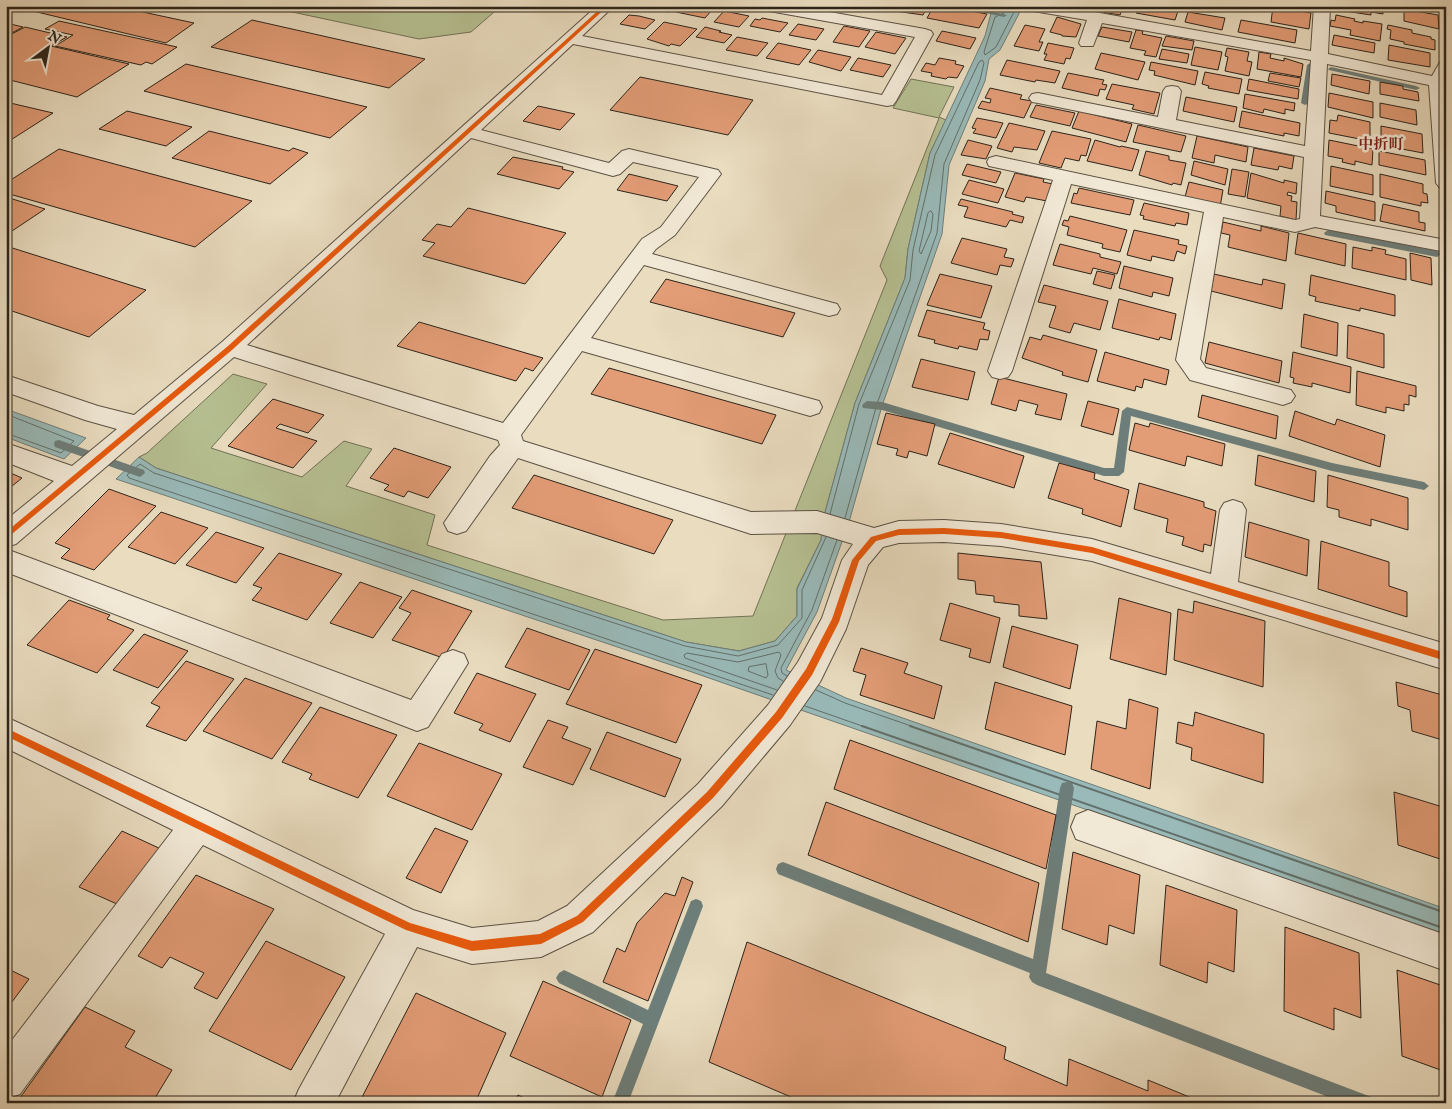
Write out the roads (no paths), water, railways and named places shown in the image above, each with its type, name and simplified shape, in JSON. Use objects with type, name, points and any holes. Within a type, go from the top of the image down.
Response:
[{"type":"street","points":[[6,536],[230,348],[606,6]]},
{"type":"street","points":[[571,39],[887,101],[925,34],[769,6]]},
{"type":"street","points":[[1033,6],[1319,57],[1442,84]]},
{"type":"street","points":[[996,162],[1214,210],[1295,226],[1307,224],[1310,220],[1312,153],[1322,6]]},
{"type":"street","points":[[1087,43],[1096,18]]},
{"type":"street","points":[[1446,66],[1442,84],[1446,182]]},
{"type":"street","points":[[1166,124],[1172,91]]},
{"type":"street","points":[[1038,98],[1312,153]]},
{"type":"street","points":[[457,522],[577,342],[649,244],[668,231],[711,174],[629,155],[614,170],[468,132]]},
{"type":"street","points":[[1000,371],[1064,178]]},
{"type":"street","points":[[1214,210],[1188,360],[1198,374],[1283,396]]},
{"type":"street","points":[[1310,220],[1446,246]]},
{"type":"street","points":[[639,258],[829,309]]},
{"type":"street","points":[[577,342],[810,407]]},
{"type":"street","points":[[230,348],[511,440],[751,523],[817,522],[874,539],[899,532],[944,531],[1001,534],[1092,550],[1446,657]]},
{"type":"street","points":[[6,383],[94,414],[139,425]]},
{"type":"street","points":[[6,452],[78,475]]},
{"type":"street","points":[[1223,589],[1233,510]]},
{"type":"street","points":[[6,732],[409,927],[472,946],[541,939],[580,919],[710,795],[779,715],[808,672],[836,620],[856,560],[874,539]]},
{"type":"street","points":[[6,560],[417,717],[453,662]]},
{"type":"street","points":[[6,1080],[198,824]]},
{"type":"street","points":[[1088,827],[1446,953]]},
{"type":"street","points":[[313,1103],[409,927]]},
{"type":"water","points":[[1002,6],[1023,6],[1000,50],[989,59],[985,81],[949,165],[942,234],[882,406],[849,522],[817,612],[786,670],[846,698],[1446,909],[1446,935],[689,671],[116,479],[139,457],[156,468],[686,642],[739,651],[775,641],[797,616],[797,589],[821,540],[824,516],[855,403],[905,278],[908,249],[930,153],[985,36],[991,13],[1001,9]]},
{"type":"water","points":[[6,409],[86,438],[64,459],[6,437]]},
{"type":"waterway","points":[[955,6],[1004,15]]},
{"type":"waterway","points":[[1305,103],[1310,65]]},
{"type":"waterway","points":[[1331,69],[1416,88]]},
{"type":"waterway","points":[[1328,233],[1437,254]]},
{"type":"waterway","points":[[867,405],[882,406],[1104,472],[1119,472],[1127,411],[1332,467],[1424,486]]},
{"type":"waterway","points":[[59,444],[140,473]]},
{"type":"waterway","points":[[1039,969],[1067,788]]},
{"type":"waterway","points":[[783,869],[1039,969]]},
{"type":"waterway","points":[[620,1103],[696,906]]},
{"type":"waterway","points":[[1039,969],[1037,977],[1366,1103]]},
{"type":"waterway","points":[[564,978],[651,1020]]},
{"type":"district","name":"中折町","points":[[1381,144]]}]
